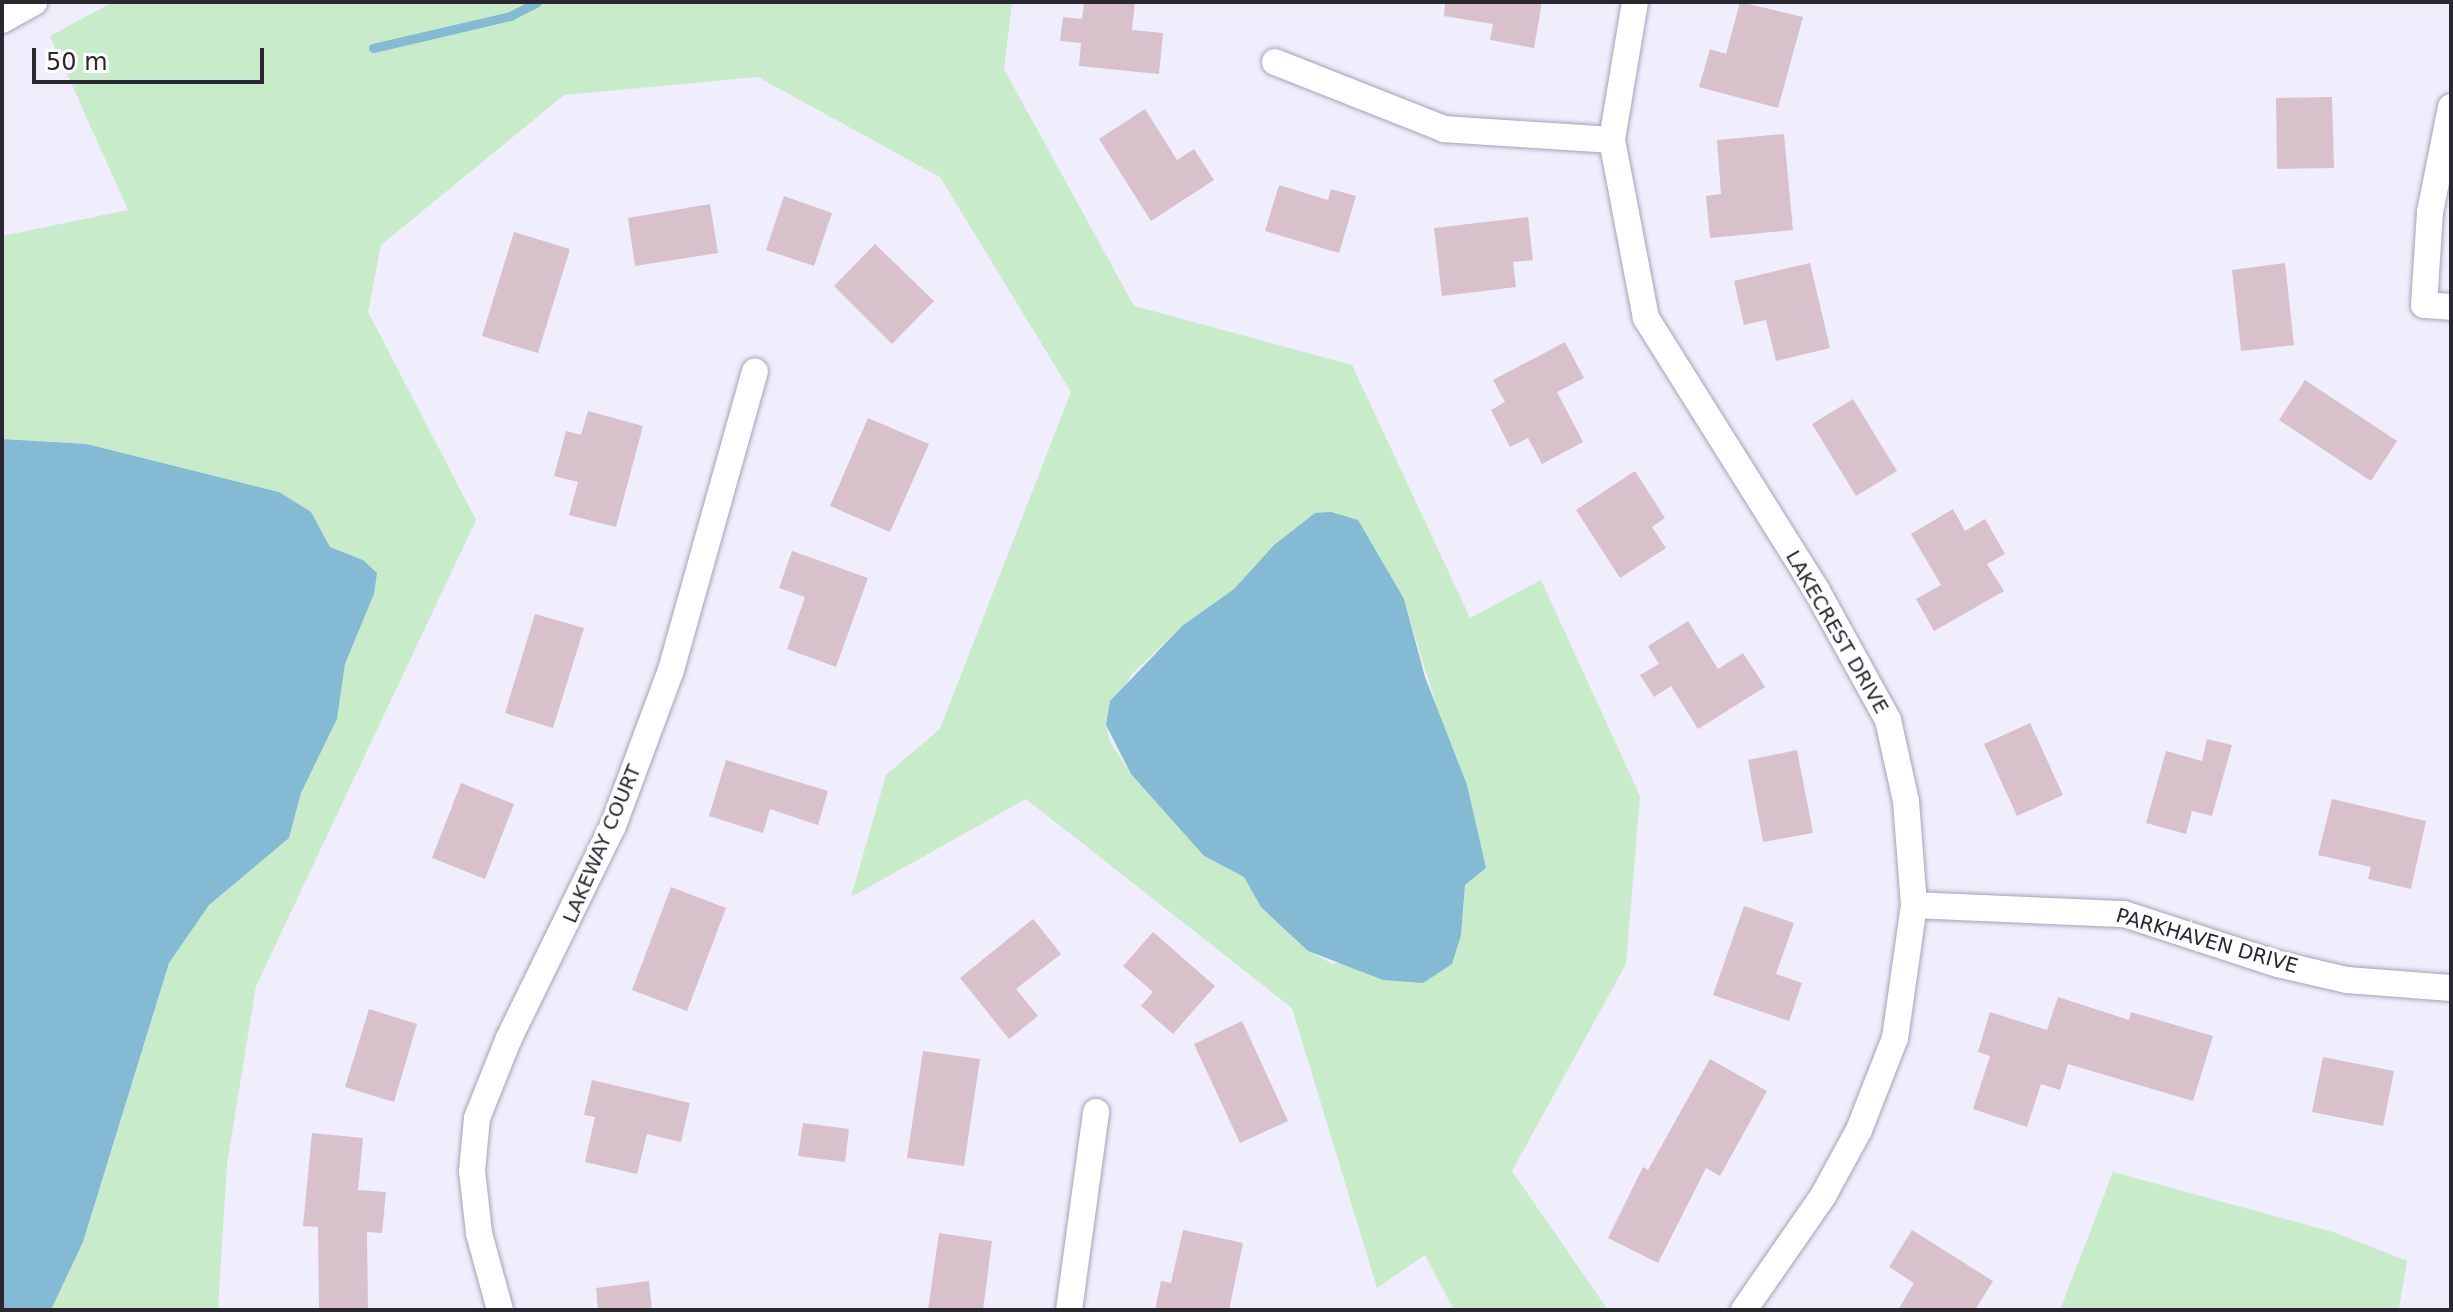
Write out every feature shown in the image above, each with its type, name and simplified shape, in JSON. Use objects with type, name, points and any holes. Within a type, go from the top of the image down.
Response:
[{"type":"street","points":[[2,20],[34,2]]},
{"type":"street","name":"LAKECREST DRIVE","points":[[1635,2],[1612,140],[1646,318],[1817,591],[1888,720],[1906,801],[1914,905],[1895,1038],[1859,1130],[1823,1196],[1744,1310]]},
{"type":"street","points":[[1275,62],[1444,129],[1612,140]]},
{"type":"street","points":[[2451,107],[2430,212],[2424,305],[2451,307]]},
{"type":"street","name":"LAKEWAY COURT","points":[[500,1310],[479,1233],[472,1171],[477,1118],[509,1038],[613,826],[671,670],[755,372]]},
{"type":"street","name":"PARKHAVEN DRIVE","points":[[1914,905],[2124,914],[2278,964],[2347,980],[2451,988]]},
{"type":"street","points":[[1069,1310],[1096,1112]]},
{"type":"green space","points":[[113,2],[1012,2],[1004,69],[1134,306],[1352,365],[1470,618],[1541,580],[1640,796],[1626,964],[1512,1171],[1608,1310],[1454,1310],[1425,1255],[1377,1288],[1292,1008],[1026,799],[851,897],[886,775],[940,729],[1071,392],[940,177],[758,77],[564,95],[381,245],[368,312],[476,520],[256,986],[227,1164],[218,1310],[51,1310],[83,1242],[169,963],[209,905],[289,838],[301,793],[337,719],[345,664],[374,594],[363,560],[330,547],[311,512],[279,492],[87,444],[2,439],[2,236],[128,210],[50,36]],"holes":[[[1274,545],[1404,600],[1486,868],[1465,885],[1461,935],[1333,964],[1308,951],[1262,907],[1244,877],[1204,856],[1131,774],[1110,742],[1106,725],[1131,675],[1182,626],[1234,589]]]},
{"type":"green space","points":[[2113,1172],[2336,1233],[2407,1261],[2399,1308],[2060,1310]]},
{"type":"water","points":[[2,439],[87,444],[279,492],[311,512],[330,547],[363,560],[377,573],[374,594],[345,664],[337,719],[301,793],[289,838],[209,905],[169,963],[83,1242],[51,1310],[2,1310]]},
{"type":"water","points":[[1331,512],[1358,520],[1404,599],[1425,677],[1467,785],[1486,868],[1465,885],[1461,935],[1452,964],[1423,983],[1383,980],[1308,951],[1261,907],[1244,877],[1204,856],[1131,774],[1106,725],[1110,701],[1182,626],[1234,589],[1274,545],[1315,513]]},
{"type":"building","points":[[1084,2],[1135,2],[1132,30],[1163,33],[1159,74],[1079,66],[1081,43],[1060,41],[1063,17],[1082,19]]},
{"type":"building","points":[[1445,2],[1542,2],[1534,48],[1490,40],[1493,24],[1444,16]]},
{"type":"building","points":[[1740,2],[1803,17],[1778,108],[1699,87],[1710,49],[1726,54]]},
{"type":"building","points":[[2332,97],[2334,168],[2277,169],[2276,98]]},
{"type":"building","points":[[1145,109],[1177,160],[1194,149],[1214,180],[1151,221],[1099,139]]},
{"type":"building","points":[[1784,134],[1793,230],[1710,238],[1706,196],[1721,194],[1717,140]]},
{"type":"building","points":[[1279,185],[1328,200],[1331,189],[1356,196],[1339,253],[1265,231]]},
{"type":"building","points":[[784,196],[832,213],[814,266],[766,250]]},
{"type":"building","points":[[710,204],[718,253],[635,266],[628,218]]},
{"type":"building","points":[[1528,217],[1533,260],[1513,262],[1516,287],[1442,296],[1434,228]]},
{"type":"building","points":[[514,232],[570,249],[538,353],[482,336]]},
{"type":"building","points":[[875,244],[934,301],[892,344],[834,286]]},
{"type":"building","points":[[1810,263],[1830,348],[1776,361],[1766,320],[1744,325],[1734,281]]},
{"type":"building","points":[[2285,263],[2294,345],[2241,351],[2232,270]]},
{"type":"building","points":[[1565,342],[1584,378],[1557,392],[1583,442],[1542,464],[1528,438],[1510,447],[1491,410],[1505,402],[1493,380]]},
{"type":"building","points":[[2305,380],[2397,441],[2371,481],[2279,420]]},
{"type":"building","points":[[1853,399],[1897,471],[1856,496],[1812,424]]},
{"type":"building","points":[[588,411],[643,426],[616,527],[569,515],[578,482],[554,476],[566,431],[581,435]]},
{"type":"building","points":[[868,418],[929,444],[890,532],[830,506]]},
{"type":"building","points":[[1635,471],[1665,518],[1652,527],[1666,548],[1620,578],[1576,510]]},
{"type":"building","points":[[1953,509],[1965,531],[1985,519],[2005,554],[1987,564],[2004,591],[1934,631],[1916,599],[1941,585],[1911,534]]},
{"type":"building","points":[[792,551],[868,578],[836,667],[787,649],[805,597],[779,588]]},
{"type":"building","points":[[535,614],[584,628],[553,728],[505,713]]},
{"type":"building","points":[[1688,621],[1718,669],[1743,653],[1765,687],[1698,729],[1671,686],[1654,697],[1640,675],[1659,664],[1648,646]]},
{"type":"building","points":[[2030,723],[2063,795],[2017,816],[1984,744]]},
{"type":"building","points":[[2207,739],[2232,745],[2212,816],[2192,811],[2186,834],[2146,823],[2166,751],[2202,761]]},
{"type":"building","points":[[1797,750],[1813,833],[1763,842],[1748,760]]},
{"type":"building","points":[[726,760],[828,791],[818,825],[770,809],[763,833],[709,816]]},
{"type":"building","points":[[461,783],[514,804],[485,879],[432,858]]},
{"type":"building","points":[[2332,799],[2426,821],[2411,889],[2368,879],[2371,867],[2318,855]]},
{"type":"building","points":[[671,887],[726,908],[687,1011],[632,990]]},
{"type":"building","points":[[1744,906],[1794,923],[1776,974],[1802,983],[1789,1021],[1713,995]]},
{"type":"building","points":[[1033,919],[1061,954],[1016,989],[1038,1016],[1009,1039],[960,978]]},
{"type":"building","points":[[1153,932],[1215,986],[1173,1034],[1141,1006],[1153,992],[1123,966]]},
{"type":"building","points":[[2058,997],[2129,1020],[2131,1012],[2213,1036],[2193,1101],[2068,1064],[2060,1090],[2041,1084],[2027,1127],[1973,1109],[1990,1056],[1978,1052],[1990,1012],[2047,1030]]},
{"type":"building","points":[[369,1009],[417,1024],[394,1102],[345,1087]]},
{"type":"building","points":[[1242,1021],[1288,1121],[1240,1143],[1194,1044]]},
{"type":"building","points":[[923,1051],[980,1059],[964,1166],[907,1158]]},
{"type":"building","points":[[2323,1057],[2394,1071],[2383,1126],[2312,1112]]},
{"type":"building","points":[[1710,1059],[1767,1091],[1720,1176],[1706,1168],[1658,1263],[1608,1238],[1643,1167],[1648,1170]]},
{"type":"building","points":[[592,1080],[690,1103],[681,1142],[647,1134],[637,1174],[585,1162],[595,1117],[584,1115]]},
{"type":"building","points":[[803,1123],[849,1129],[845,1162],[798,1156]]},
{"type":"building","points":[[312,1133],[363,1138],[358,1190],[386,1192],[382,1233],[367,1232],[368,1310],[319,1310],[318,1227],[303,1226]]},
{"type":"building","points":[[1183,1230],[1243,1243],[1229,1310],[1155,1310],[1161,1281],[1171,1283]]},
{"type":"building","points":[[1912,1230],[1993,1281],[1975,1310],[1898,1310],[1914,1283],[1889,1267]]},
{"type":"building","points":[[939,1233],[992,1241],[983,1310],[928,1310]]},
{"type":"building","points":[[649,1281],[652,1310],[598,1310],[596,1288]]},
{"type":"waterway","points":[[373,48],[510,16],[537,2]]}]
